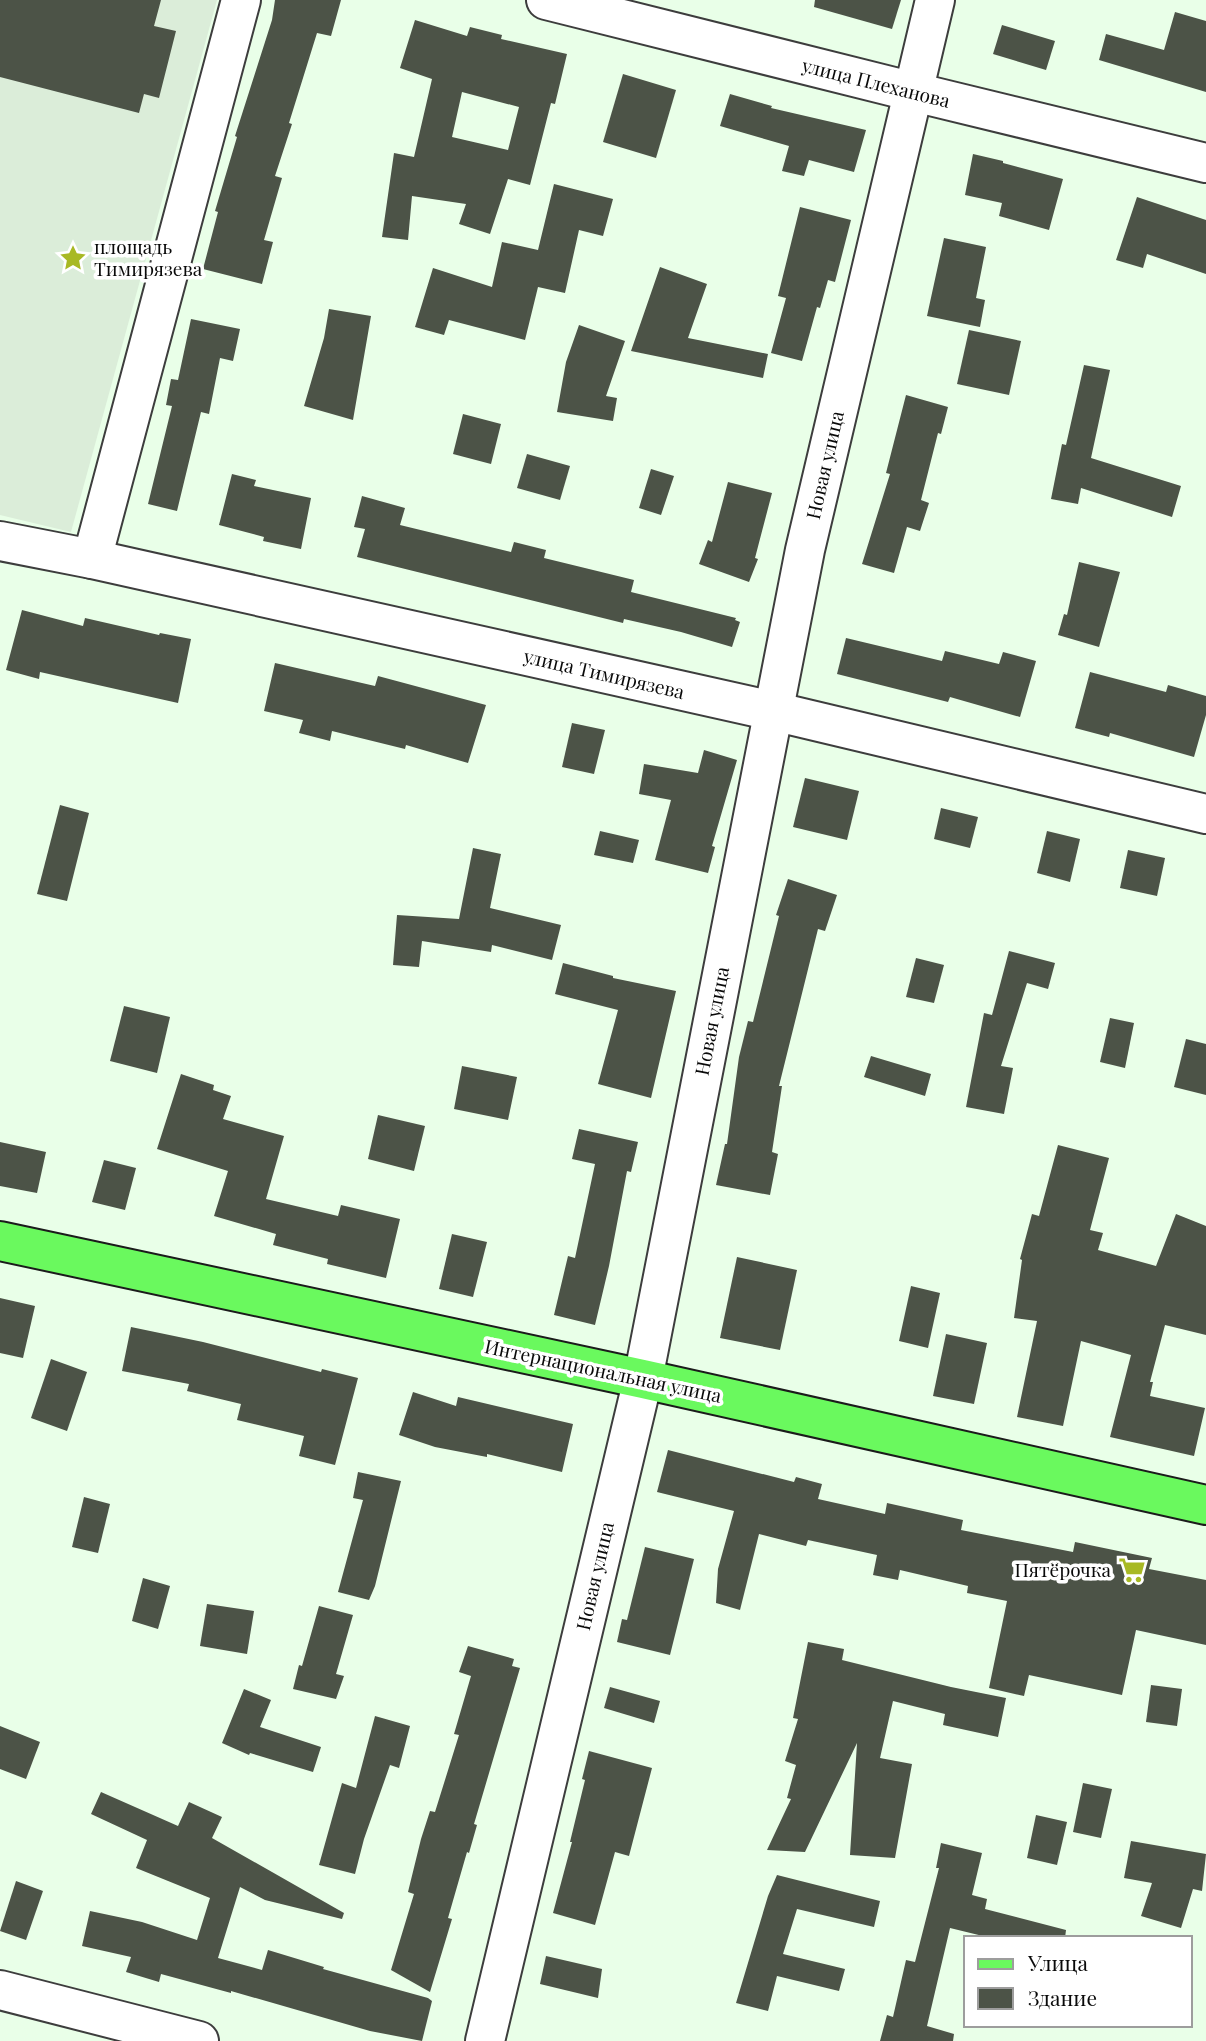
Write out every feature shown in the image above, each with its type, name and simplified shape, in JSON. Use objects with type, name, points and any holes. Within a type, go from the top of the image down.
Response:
[{"type":"main road","name":"Интернациональная улица","points":[[0,1241],[643,1379],[1206,1505]]},
{"type":"street","points":[[92,559],[241,0]]},
{"type":"street","name":"улица Плеханова","points":[[546,0],[1206,163]]},
{"type":"street","name":"Новая улица","points":[[485,2041],[643,1379],[805,550],[935,0]]},
{"type":"street","name":"улица Тимирязева","points":[[0,541],[92,559],[773,711],[1206,814]]},
{"type":"street","points":[[0,1990],[200,2041]]},
{"type":"shaded area","name":"площадь Тимирязева","points":[[0,0],[217,0],[71,532],[0,515]]},
{"type":"building","points":[[0,0],[161,0],[154,26],[176,31],[159,98],[144,94],[139,113],[0,77]]},
{"type":"building","points":[[275,0],[341,0],[331,36],[317,33],[289,123],[292,124],[275,176],[282,178],[264,240],[273,242],[262,284],[203,269],[218,212],[215,211],[237,137],[235,136],[272,20]]},
{"type":"building","points":[[815,0],[901,0],[892,29],[814,7]]},
{"type":"building","points":[[1175,12],[1206,21],[1206,92],[1099,60],[1106,34],[1164,50]]},
{"type":"building","points":[[415,20],[467,36],[470,27],[502,35],[501,39],[567,54],[530,185],[508,179],[490,234],[459,224],[466,204],[412,196],[408,240],[382,237],[394,153],[414,157],[432,79],[400,68]],"holes":[[[462,92],[519,107],[508,150],[452,137]]]},
{"type":"building","points":[[1002,25],[1055,41],[1046,70],[993,54]]},
{"type":"building","points":[[623,74],[676,90],[656,158],[603,142]]},
{"type":"building","points":[[730,94],[772,106],[771,108],[866,130],[854,172],[809,160],[804,176],[782,171],[789,146],[720,126]]},
{"type":"building","points":[[973,154],[1063,179],[1049,230],[999,216],[1002,203],[965,195]]},
{"type":"building","points":[[554,184],[613,199],[603,236],[579,230],[565,293],[538,287],[525,340],[449,320],[444,335],[415,327],[433,268],[492,287],[502,242],[538,250]]},
{"type":"building","points":[[1137,197],[1206,220],[1206,274],[1147,254],[1143,268],[1116,260]]},
{"type":"building","points":[[800,207],[851,220],[835,282],[828,280],[820,308],[817,307],[802,361],[771,353],[786,298],[778,296]]},
{"type":"building","points":[[944,238],[986,247],[976,298],[985,300],[980,327],[927,316]]},
{"type":"building","points":[[660,267],[707,284],[688,338],[768,354],[763,378],[631,351]]},
{"type":"building","points":[[329,309],[371,316],[353,420],[304,406],[324,338]]},
{"type":"building","points":[[191,319],[240,329],[233,361],[220,358],[209,414],[201,412],[177,511],[148,504],[172,406],[166,405],[171,379],[178,380]]},
{"type":"building","points":[[579,325],[625,341],[606,396],[617,398],[613,421],[557,412],[566,362]]},
{"type":"building","points":[[969,330],[1021,341],[1009,395],[957,384]]},
{"type":"building","points":[[1084,365],[1110,370],[1091,458],[1181,486],[1172,517],[1081,488],[1078,504],[1051,499],[1062,444],[1066,445]]},
{"type":"building","points":[[906,395],[948,407],[941,434],[938,433],[921,500],[929,503],[920,531],[907,527],[894,573],[862,564],[890,474],[886,473]]},
{"type":"building","points":[[463,414],[501,424],[491,464],[453,454]]},
{"type":"building","points":[[527,454],[570,466],[560,500],[517,488]]},
{"type":"building","points":[[651,469],[674,476],[661,515],[639,508]]},
{"type":"building","points":[[232,474],[256,480],[254,486],[311,498],[301,549],[263,541],[264,537],[219,525]]},
{"type":"building","points":[[728,482],[772,493],[755,558],[758,559],[749,582],[699,564],[708,540],[712,542]]},
{"type":"building","points":[[362,496],[405,508],[400,525],[511,552],[514,542],[546,550],[544,558],[634,580],[631,592],[736,618],[735,620],[740,622],[732,647],[681,632],[624,619],[623,623],[357,557],[365,529],[354,527]]},
{"type":"building","points":[[1079,562],[1120,572],[1099,647],[1058,635],[1064,614],[1067,615]]},
{"type":"building","points":[[22,610],[83,626],[85,618],[159,635],[160,633],[191,639],[178,703],[40,672],[39,679],[6,670]]},
{"type":"building","points":[[846,638],[942,661],[945,651],[999,664],[1003,652],[1036,661],[1020,717],[950,697],[948,702],[837,674]]},
{"type":"building","points":[[275,663],[375,686],[378,676],[486,705],[468,763],[406,745],[405,749],[332,731],[330,741],[299,733],[303,720],[264,711]]},
{"type":"building","points":[[1090,672],[1166,692],[1168,685],[1206,696],[1206,715],[1194,757],[1110,733],[1109,737],[1075,728]]},
{"type":"building","points":[[572,723],[605,730],[594,774],[562,767]]},
{"type":"building","points":[[704,750],[737,760],[712,846],[715,847],[708,873],[655,860],[671,800],[639,794],[644,764],[698,773]]},
{"type":"building","points":[[805,778],[859,791],[847,840],[793,827]]},
{"type":"building","points":[[60,805],[89,813],[67,901],[37,894]]},
{"type":"building","points":[[941,808],[978,817],[970,848],[934,839]]},
{"type":"building","points":[[600,831],[639,840],[633,863],[594,855]]},
{"type":"building","points":[[1047,831],[1080,839],[1070,882],[1037,873]]},
{"type":"building","points":[[473,848],[501,854],[490,908],[561,925],[552,960],[492,945],[491,952],[422,941],[419,967],[393,965],[397,915],[459,919]]},
{"type":"building","points":[[1128,850],[1165,858],[1157,896],[1120,888]]},
{"type":"building","points":[[788,879],[837,895],[825,931],[818,929],[779,1086],[782,1086],[772,1152],[778,1154],[770,1195],[716,1185],[727,1144],[739,1057],[748,1021],[753,1022],[779,916],[776,915]]},
{"type":"building","points":[[1009,951],[1055,963],[1048,989],[1027,983],[1001,1066],[1013,1068],[1004,1114],[966,1107],[984,1013],[992,1015]]},
{"type":"building","points":[[916,958],[944,965],[934,1003],[906,997]]},
{"type":"building","points":[[563,963],[613,978],[676,991],[651,1098],[598,1084],[618,1010],[555,994]]},
{"type":"building","points":[[124,1006],[170,1017],[157,1073],[110,1061]]},
{"type":"building","points":[[1110,1018],[1134,1023],[1125,1068],[1100,1062]]},
{"type":"building","points":[[1186,1039],[1206,1044],[1206,1095],[1174,1087]]},
{"type":"building","points":[[871,1056],[931,1074],[925,1096],[864,1077]]},
{"type":"building","points":[[462,1066],[517,1077],[508,1120],[454,1109]]},
{"type":"building","points":[[181,1074],[214,1085],[213,1090],[231,1096],[223,1119],[284,1136],[266,1199],[338,1216],[341,1205],[400,1219],[386,1278],[327,1264],[328,1259],[273,1245],[276,1234],[214,1216],[228,1171],[157,1149]]},
{"type":"building","points":[[378,1115],[425,1126],[414,1171],[368,1159]]},
{"type":"building","points":[[579,1129],[638,1142],[631,1172],[627,1171],[595,1325],[554,1315],[568,1256],[575,1258],[595,1164],[572,1159]]},
{"type":"building","points":[[0,1142],[46,1152],[37,1193],[0,1186]]},
{"type":"building","points":[[1058,1145],[1109,1158],[1090,1230],[1103,1233],[1098,1250],[1156,1266],[1176,1214],[1206,1226],[1206,1335],[1165,1325],[1150,1382],[1153,1382],[1150,1396],[1205,1408],[1194,1456],[1110,1437],[1131,1355],[1081,1341],[1063,1426],[1017,1417],[1037,1321],[1014,1318],[1020,1259],[1032,1214],[1039,1216]]},
{"type":"building","points":[[104,1160],[136,1168],[125,1210],[92,1202]]},
{"type":"building","points":[[452,1234],[487,1242],[473,1297],[439,1289]]},
{"type":"building","points":[[737,1257],[797,1270],[780,1350],[720,1338]]},
{"type":"building","points":[[911,1286],[940,1293],[928,1348],[899,1341]]},
{"type":"building","points":[[0,1298],[35,1306],[23,1358],[0,1353]]},
{"type":"building","points":[[131,1327],[321,1372],[322,1369],[358,1378],[335,1465],[299,1456],[304,1436],[237,1420],[241,1404],[187,1391],[189,1384],[122,1371]]},
{"type":"building","points":[[946,1334],[987,1343],[974,1404],[933,1396]]},
{"type":"building","points":[[51,1359],[87,1372],[67,1431],[31,1418]]},
{"type":"building","points":[[413,1392],[456,1406],[458,1397],[573,1424],[562,1472],[487,1454],[487,1457],[435,1447],[399,1435]]},
{"type":"building","points":[[668,1450],[794,1482],[796,1477],[822,1484],[818,1499],[885,1514],[887,1503],[963,1520],[961,1530],[1073,1552],[1075,1542],[1152,1558],[1149,1569],[1206,1580],[1206,1645],[1136,1630],[1122,1695],[1029,1675],[1024,1696],[989,1688],[1007,1601],[967,1593],[968,1586],[900,1570],[898,1580],[873,1575],[877,1555],[808,1540],[806,1546],[759,1534],[740,1610],[716,1603],[718,1569],[734,1511],[657,1492]]},
{"type":"building","points":[[358,1472],[401,1481],[375,1586],[369,1600],[338,1592],[363,1500],[353,1498]]},
{"type":"building","points":[[84,1497],[110,1504],[98,1553],[72,1547]]},
{"type":"building","points":[[645,1547],[694,1559],[670,1655],[617,1642],[622,1619],[627,1620]]},
{"type":"building","points":[[143,1578],[170,1586],[158,1629],[132,1621]]},
{"type":"building","points":[[207,1604],[254,1611],[247,1654],[200,1646]]},
{"type":"building","points":[[319,1606],[353,1615],[336,1674],[344,1676],[336,1699],[293,1689]]},
{"type":"building","points":[[808,1642],[844,1649],[842,1660],[1006,1698],[998,1737],[943,1725],[945,1714],[893,1701],[880,1758],[912,1764],[895,1858],[850,1855],[857,1743],[805,1852],[767,1850],[791,1799],[787,1798],[796,1765],[785,1761],[798,1719],[793,1718]]},
{"type":"building","points":[[468,1646],[514,1659],[512,1666],[520,1668],[474,1824],[477,1825],[448,1918],[452,1919],[430,1992],[391,1970],[414,1894],[408,1892],[421,1839],[430,1811],[435,1812],[459,1735],[454,1734],[471,1676],[459,1672]]},
{"type":"building","points":[[1151,1685],[1182,1689],[1177,1726],[1146,1722]]},
{"type":"building","points":[[610,1687],[660,1701],[654,1723],[604,1708]]},
{"type":"building","points":[[244,1689],[271,1700],[260,1727],[321,1747],[313,1772],[250,1753],[249,1755],[222,1743]]},
{"type":"building","points":[[375,1716],[410,1726],[399,1768],[390,1765],[364,1839],[355,1874],[319,1865],[342,1783],[356,1788]]},
{"type":"building","points":[[0,1726],[40,1742],[26,1779],[0,1769]]},
{"type":"building","points":[[589,1751],[652,1768],[629,1856],[615,1852],[595,1925],[553,1913],[572,1842]]},
{"type":"building","points":[[1083,1783],[1112,1789],[1101,1838],[1073,1832]]},
{"type":"building","points":[[101,1792],[178,1826],[189,1802],[222,1817],[212,1838],[344,1913],[342,1919],[265,1900],[240,1887],[218,1958],[262,1970],[268,1950],[324,1967],[323,1969],[428,1998],[432,2001],[422,2041],[370,2031],[161,1974],[159,1982],[126,1972],[131,1957],[82,1946],[90,1911],[142,1922],[197,1940],[210,1898],[136,1868],[147,1840],[91,1814]]},
{"type":"building","points":[[1036,1815],[1067,1822],[1057,1865],[1027,1858]]},
{"type":"building","points":[[1131,1841],[1206,1854],[1202,1891],[1193,1889],[1181,1928],[1141,1916],[1152,1883],[1124,1878]]},
{"type":"building","points":[[941,1843],[982,1853],[972,1895],[987,1899],[985,1909],[1066,1930],[1065,1936],[983,1936],[950,1928],[927,2026],[954,2034],[953,2041],[880,2041],[887,2015],[893,2017],[906,1960],[915,1962],[939,1868],[936,1868]]},
{"type":"building","points":[[777,1875],[880,1901],[874,1927],[797,1909],[783,1954],[845,1969],[839,1991],[777,1976],[768,2011],[736,2003],[768,1896]]},
{"type":"building","points":[[16,1881],[43,1891],[26,1940],[0,1931]]},
{"type":"building","points":[[546,1956],[602,1969],[598,1998],[540,1984]]},
{"type":"place","name":"площадь Тимирязева","points":[[73,258]]},
{"type":"place","name":"Пятёрочка","points":[[1132,1570]]}]
